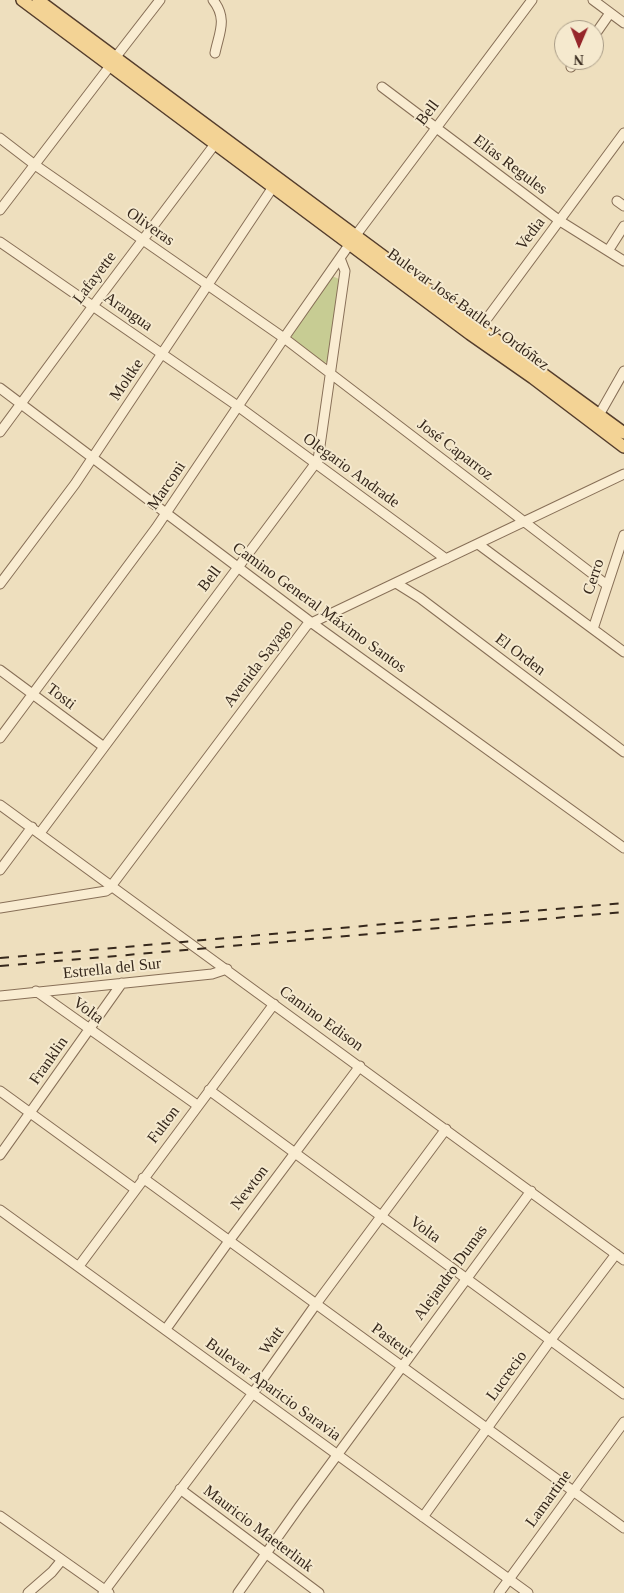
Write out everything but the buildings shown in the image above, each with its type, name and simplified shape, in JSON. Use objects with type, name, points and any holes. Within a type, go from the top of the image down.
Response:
[{"type":"main road","name":"Bulevar José Batlle y Ordóñez","points":[[22,0],[112,62],[353,240],[480,328],[624,433]]},
{"type":"main road","name":"Bulevar José Batlle y Ordóñez","points":[[38,0],[215,144],[273,187],[294,197]]},
{"type":"main road","name":"Bulevar José Batlle y Ordóñez","points":[[353,240],[470,334],[533,378],[624,447]]},
{"type":"street","points":[[0,210],[160,0]]},
{"type":"street","points":[[213,0],[220,9],[222,18],[220,36],[215,53]]},
{"type":"street","name":"Bell","points":[[353,240],[532,0]]},
{"type":"street","points":[[592,0],[624,23]]},
{"type":"street","points":[[604,22],[610,13]]},
{"type":"street","name":"Elías Regules","points":[[382,87],[560,221],[624,261]]},
{"type":"street","name":"Vedia","points":[[480,328],[624,133]]},
{"type":"street","name":"Oliveras","points":[[0,138],[284,338]]},
{"type":"street","name":"Lafayette","points":[[0,432],[215,144]]},
{"type":"street","name":"Moltke","points":[[0,584],[93,459],[273,187]]},
{"type":"street","points":[[608,251],[624,226]]},
{"type":"street","name":"Marconi","points":[[0,738],[166,514],[284,338],[353,240]]},
{"type":"street","name":"Arangua","points":[[0,242],[239,407]]},
{"type":"street","name":"Bell","points":[[40,833],[315,464],[319,454],[345,272],[340,258]]},
{"type":"street","name":"José Caparroz","points":[[284,338],[608,584]]},
{"type":"street","points":[[599,415],[624,371]]},
{"type":"street","name":"Camino General Máximo Santos","points":[[0,388],[312,623],[624,848]]},
{"type":"street","name":"Olegario Andrade","points":[[239,407],[446,559]]},
{"type":"street","name":"Avenida Sayago","points":[[112,886],[304,629],[312,623],[624,474]]},
{"type":"street","name":"Cerro","points":[[593,628],[624,536]]},
{"type":"street","points":[[478,544],[624,652]]},
{"type":"street","name":"El Orden","points":[[396,583],[420,598],[624,752]]},
{"type":"street","name":"Tosti","points":[[0,670],[104,747]]},
{"type":"street","name":"Camino Edison","points":[[0,804],[624,1260]]},
{"type":"street","points":[[0,870],[32,828]]},
{"type":"street","points":[[0,908],[106,890],[112,886]]},
{"type":"street","name":"Estrella del Sur","points":[[0,996],[212,974],[226,970]]},
{"type":"street","name":"Franklin","points":[[0,1155],[122,983]]},
{"type":"street","name":"Volta","points":[[36,992],[197,1106]]},
{"type":"street","name":"Fulton","points":[[79,1266],[135,1188],[274,1004]]},
{"type":"street","name":"Newton","points":[[166,1329],[229,1241],[360,1066]]},
{"type":"street","name":"Volta","points":[[209,1090],[624,1394]]},
{"type":"street","points":[[0,1091],[135,1188]]},
{"type":"street","name":"Watt","points":[[106,1592],[446,1129]]},
{"type":"street","name":"Pasteur","points":[[143,1178],[624,1528]]},
{"type":"street","name":"Alejandro Dumas","points":[[238,1593],[531,1191]]},
{"type":"street","name":"Bulevar Aparicio Saravia","points":[[0,1210],[528,1593]]},
{"type":"street","name":"Lucrecio","points":[[423,1517],[550,1341],[616,1254]]},
{"type":"street","name":"Lamartine","points":[[499,1593],[624,1422]]},
{"type":"street","name":"Mauricio Maeterlink","points":[[180,1489],[320,1593]]},
{"type":"street","points":[[0,1516],[106,1592]]},
{"type":"street","points":[[28,1593],[52,1572],[61,1560]]},
{"type":"green space","points":[[332,276],[339,279],[328,362],[324,363],[292,339],[291,334]]},
{"type":"railway","points":[[0,958],[624,903]]},
{"type":"railway","points":[[0,966],[624,912]]}]
